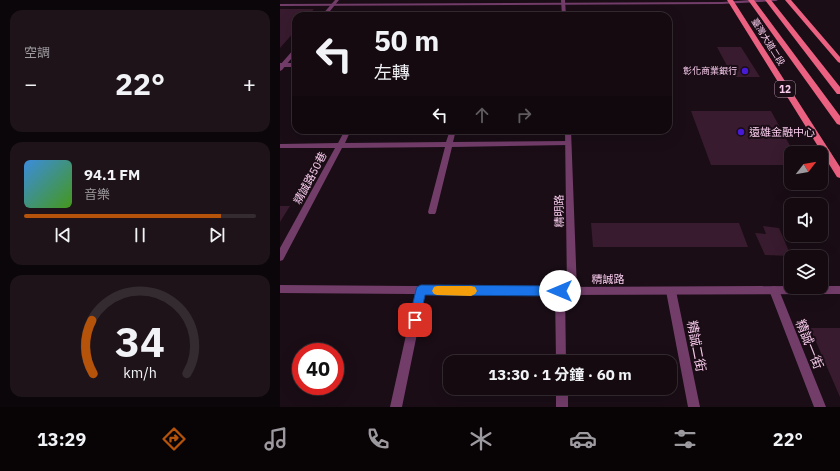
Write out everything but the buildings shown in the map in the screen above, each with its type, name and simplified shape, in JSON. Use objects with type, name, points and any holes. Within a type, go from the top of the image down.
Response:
[{"type":"main road","points":[[771,0],[840,92]]},
{"type":"main road","points":[[788,0],[840,61]]},
{"type":"main road","name":"臺灣大道二段","points":[[731,1],[840,176]]},
{"type":"main road","name":"臺灣大道二段","points":[[752,1],[840,122]]},
{"type":"street","points":[[327,12],[337,0]]},
{"type":"street","points":[[280,5],[771,0]]},
{"type":"street","points":[[563,1],[564,12]]},
{"type":"street","points":[[281,66],[292,54]]},
{"type":"street","points":[[281,66],[292,65]]},
{"type":"street","name":"精誠路50巷","points":[[280,257],[346,134]]},
{"type":"street","points":[[432,212],[452,134]]},
{"type":"street","name":"精明路","points":[[568,134],[572,291]]},
{"type":"street","points":[[280,146],[568,143]]},
{"type":"street","name":"精誠路","points":[[280,288],[560,291],[840,290]]},
{"type":"street","points":[[396,407],[421,290]]},
{"type":"street","name":"精誠一街","points":[[774,290],[820,407]]},
{"type":"street","points":[[560,291],[562,355]]},
{"type":"street","name":"精誠二街","points":[[671,291],[694,407]]},
{"type":"street","points":[[562,395],[562,407]]},
{"type":"slow traffic","points":[[437,291],[471,291]]},
{"type":"place","name":"彰化商業銀行","points":[[745,71]]},
{"type":"place","name":"遠雄金融中心","points":[[741,132]]},
{"type":"route","points":[[415,320],[421,290],[560,291]]}]
